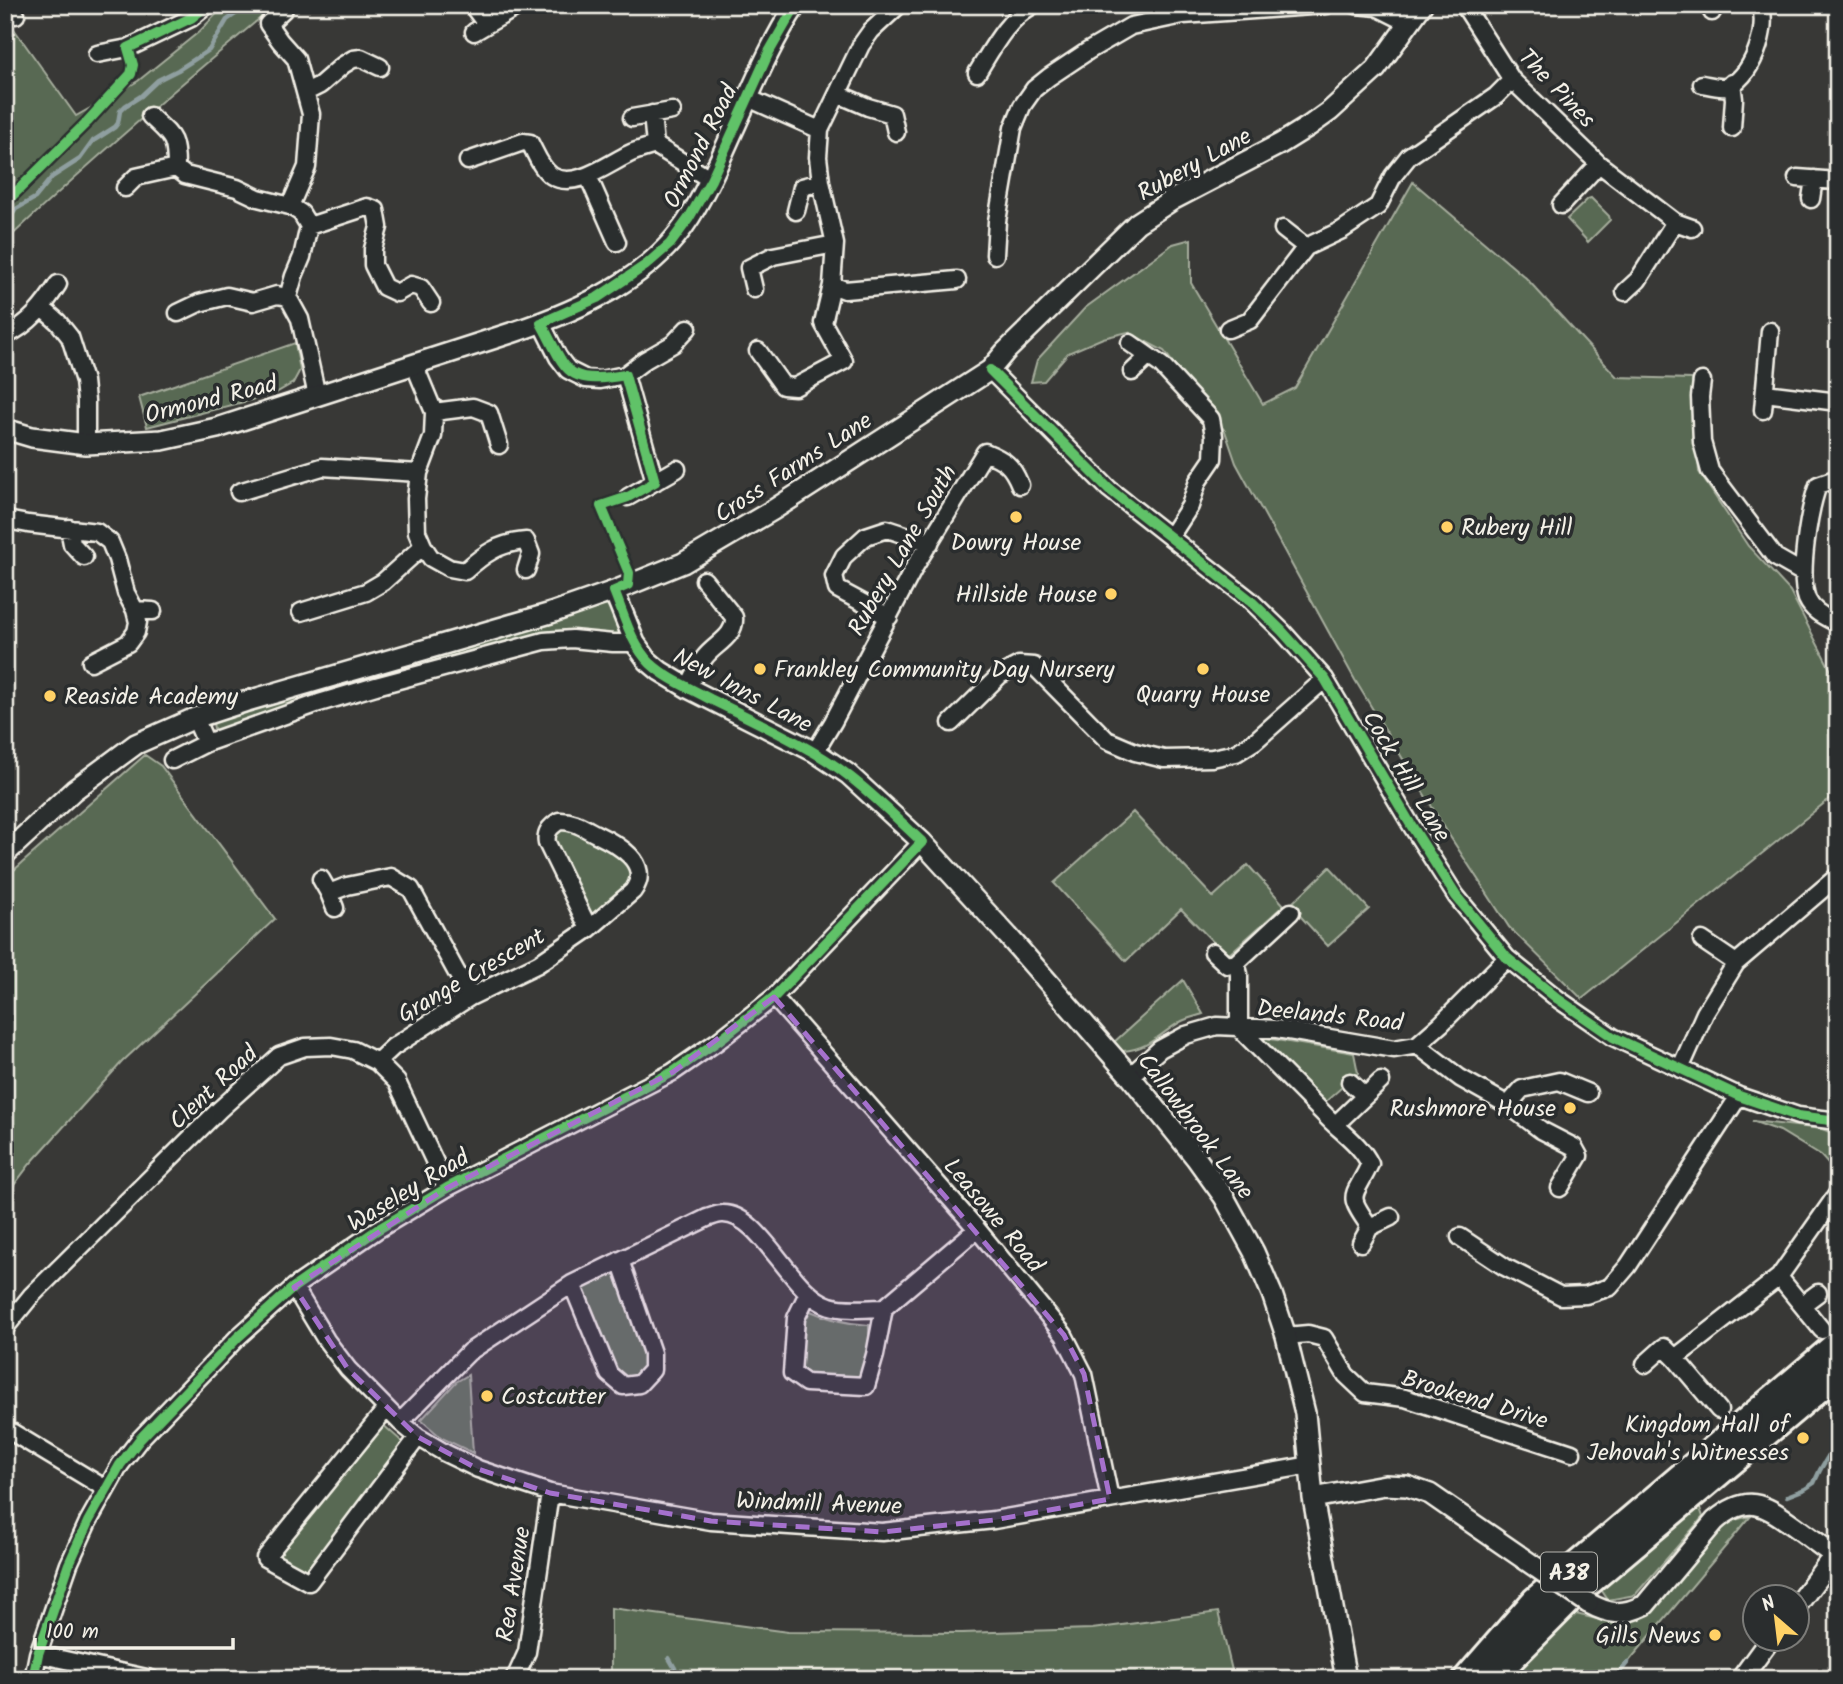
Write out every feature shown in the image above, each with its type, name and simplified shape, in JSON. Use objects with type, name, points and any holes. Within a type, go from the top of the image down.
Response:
[{"type":"highway","name":"A38","points":[[1467,1679],[1535,1601],[1830,1337]]},
{"type":"highway","name":"A38","points":[[1490,1679],[1579,1590],[1838,1372]]},
{"type":"street","points":[[97,54],[128,48],[191,18],[207,5]]},
{"type":"street","points":[[475,9],[480,28],[520,5]]},
{"type":"street","points":[[758,351],[783,386],[795,387],[844,361],[823,323],[832,285],[835,244],[821,181],[818,157],[820,130],[861,45],[871,31],[898,5]]},
{"type":"street","points":[[977,73],[1006,28],[1011,11],[1022,11],[1033,5]]},
{"type":"street","points":[[995,255],[997,221],[1013,128],[1022,106],[1041,83],[1131,26],[1183,15],[1326,5]]},
{"type":"street","points":[[1356,5],[1377,7],[1409,23]]},
{"type":"street","name":"Rubery Lane","points":[[990,370],[1005,352],[1137,223],[1174,199],[1280,144],[1330,111],[1376,69],[1422,5]]},
{"type":"street","name":"The Pines","points":[[1464,5],[1512,80],[1600,164],[1675,222],[1692,228]]},
{"type":"street","points":[[1702,84],[1725,87],[1747,71],[1761,37],[1760,5]]},
{"type":"street","name":"Ormond Road","points":[[5,429],[32,437],[86,444],[162,440],[217,428],[541,323],[597,298],[646,265],[670,244],[683,227],[711,180],[788,8]]},
{"type":"street","points":[[284,9],[268,24],[296,58],[311,114],[307,167],[290,206]]},
{"type":"street","points":[[306,92],[320,85],[353,59],[361,58],[380,67]]},
{"type":"street","points":[[1228,329],[1255,326],[1306,247],[1342,230],[1378,206],[1393,176],[1409,156],[1496,96],[1512,80]]},
{"type":"street","points":[[1732,83],[1732,128]]},
{"type":"street","points":[[838,94],[892,114],[896,132]]},
{"type":"street","points":[[748,98],[820,130]]},
{"type":"street","points":[[632,118],[672,111]]},
{"type":"street","points":[[652,114],[655,145]]},
{"type":"street","points":[[150,116],[172,136],[176,150],[176,168]]},
{"type":"street","points":[[468,161],[523,142],[530,143],[549,174],[561,180],[588,176],[630,153],[655,145],[711,180]]},
{"type":"street","name":"The Pines","points":[[1561,205],[1600,164]]},
{"type":"street","points":[[176,168],[185,175],[237,188],[258,198],[290,206],[302,213],[309,226],[288,297],[300,319],[317,396]]},
{"type":"street","points":[[125,188],[136,177],[176,168]]},
{"type":"street","points":[[588,176],[617,242]]},
{"type":"street","points":[[1797,178],[1838,181]]},
{"type":"street","points":[[1811,199],[1815,179]]},
{"type":"street","points":[[796,211],[802,187],[821,181]]},
{"type":"street","points":[[309,226],[366,207],[376,210],[379,227],[373,249],[373,265],[384,287],[397,293],[411,285],[421,288],[431,303]]},
{"type":"street","points":[[997,221],[1014,223]]},
{"type":"street","points":[[1625,292],[1638,280],[1675,222]]},
{"type":"street","points":[[1283,229],[1306,247]]},
{"type":"street","points":[[754,289],[749,268],[773,256],[835,244]]},
{"type":"street","points":[[1638,280],[1652,291]]},
{"type":"street","points":[[832,285],[845,290],[957,281]]},
{"type":"street","points":[[5,336],[16,331],[42,308],[58,284]]},
{"type":"street","points":[[178,313],[199,303],[227,296],[253,302],[277,295],[288,297]]},
{"type":"street","points":[[42,308],[58,322],[74,347],[84,382],[86,444]]},
{"type":"street","points":[[541,323],[558,358],[568,370],[586,379],[600,380],[625,375],[673,344],[688,328]]},
{"type":"street","points":[[1770,331],[1764,402],[1838,401]]},
{"type":"street","points":[[1130,343],[1161,365],[1210,419],[1214,436],[1213,459],[1198,481],[1190,506],[1170,537]]},
{"type":"street","points":[[1132,372],[1148,356]]},
{"type":"street","points":[[414,364],[434,412],[433,436],[419,473],[416,499],[417,532],[423,546],[431,558],[449,568],[465,571],[482,555],[498,547],[526,541],[531,554],[526,570]]},
{"type":"street","name":"Cock Hill Lane","points":[[990,370],[1109,489],[1250,600],[1325,679],[1410,825],[1450,886],[1507,958],[1558,999],[1613,1037],[1771,1108],[1798,1116],[1838,1121]]},
{"type":"street","name":"Cross Farms Lane","points":[[614,591],[683,563],[726,539],[990,370]]},
{"type":"street","points":[[625,375],[656,482]]},
{"type":"street","points":[[1702,381],[1702,442],[1710,471],[1775,557],[1803,573]]},
{"type":"street","points":[[434,412],[473,407],[489,413],[499,444]]},
{"type":"street","name":"Rubery Lane South","points":[[815,752],[915,566],[985,452],[1003,460],[1014,472],[1020,485]]},
{"type":"street","points":[[239,492],[322,467],[419,473]]},
{"type":"street","points":[[628,497],[677,469]]},
{"type":"street","points":[[1838,478],[1818,485],[1813,499],[1803,573],[1807,600],[1817,613],[1831,620],[1838,616]]},
{"type":"street","points":[[5,518],[20,523],[97,532],[110,542],[138,622],[128,643],[91,662]]},
{"type":"street","points":[[69,528],[72,544],[84,557]]},
{"type":"street","points":[[889,617],[837,589],[834,576],[844,556],[866,536],[887,529],[930,543]]},
{"type":"street","points":[[301,612],[366,592],[383,582],[423,546]]},
{"type":"street","points":[[688,688],[705,656],[732,631],[735,624],[734,617],[704,580]]},
{"type":"street","points":[[5,855],[74,790],[136,744],[195,718],[614,591]]},
{"type":"street","name":"New Inns Lane","points":[[614,591],[635,643],[648,661],[660,671],[815,752]]},
{"type":"street","points":[[135,610],[153,611]]},
{"type":"street","points":[[172,760],[206,743],[342,696],[544,641],[572,639],[635,643]]},
{"type":"street","points":[[951,723],[1000,675],[1019,665],[1034,666],[1107,740],[1135,752],[1164,759],[1212,758],[1236,753],[1255,741],[1325,679]]},
{"type":"street","points":[[195,718],[206,743]]},
{"type":"street","name":"Callowbrook Lane","points":[[815,752],[848,774],[922,842],[1130,1076],[1224,1197],[1254,1252],[1286,1336],[1305,1413],[1313,1498],[1346,1679]]},
{"type":"street","name":"Grange Crescent","points":[[377,1062],[394,1047],[470,996],[538,964],[589,929],[633,891],[638,884],[638,869],[630,855],[619,845],[572,822],[559,821],[548,830],[547,843],[589,929]]},
{"type":"street","name":"Waseley Road","points":[[33,1679],[38,1654],[69,1564],[88,1522],[120,1465],[140,1438],[238,1337],[294,1287],[377,1230],[447,1188],[673,1072],[718,1041],[774,997],[922,842]]},
{"type":"street","points":[[328,894],[347,886],[391,877],[411,889],[470,996]]},
{"type":"street","points":[[1680,1069],[1705,1013],[1736,963],[1837,878]]},
{"type":"street","points":[[1213,952],[1227,965],[1236,963],[1291,912]]},
{"type":"street","points":[[1702,940],[1736,963]]},
{"type":"street","name":"Deelands Road","points":[[1130,1076],[1160,1049],[1186,1035],[1217,1027],[1277,1029],[1394,1049],[1417,1045],[1507,958]]},
{"type":"street","points":[[1236,963],[1239,974],[1239,1028]]},
{"type":"street","name":"Leasowe Road","points":[[774,997],[977,1229],[1064,1335],[1084,1374],[1110,1499]]},
{"type":"street","name":"Deelands Road","points":[[1239,1028],[1358,1145],[1370,1164],[1355,1191],[1354,1205],[1370,1227]]},
{"type":"street","points":[[1417,1045],[1460,1078],[1508,1105],[1541,1130],[1574,1147],[1578,1156],[1560,1188]]},
{"type":"street","name":"Clent Road","points":[[5,1328],[41,1286],[219,1110],[279,1056],[305,1047],[331,1046],[353,1050],[377,1062],[397,1082],[447,1188]]},
{"type":"street","points":[[1335,1125],[1381,1081]]},
{"type":"street","points":[[1508,1105],[1522,1089],[1559,1081],[1588,1093]]},
{"type":"street","points":[[1350,1082],[1365,1096]]},
{"type":"street","points":[[1461,1237],[1505,1267],[1561,1297],[1586,1295],[1610,1287],[1628,1266],[1740,1096]]},
{"type":"street","points":[[1675,1358],[1779,1277],[1838,1193]]},
{"type":"street","points":[[400,1422],[469,1352],[572,1284],[707,1218],[724,1213],[753,1228],[808,1293],[830,1306],[884,1308]]},
{"type":"street","points":[[1361,1243],[1370,1227],[1391,1217]]},
{"type":"street","points":[[808,1293],[796,1318],[792,1373],[806,1383],[866,1386],[884,1308],[977,1229]]},
{"type":"street","points":[[572,1284],[609,1374],[623,1385],[639,1384],[652,1370],[652,1353],[620,1260]]},
{"type":"street","points":[[1779,1277],[1830,1337]]},
{"type":"street","name":"Windmill Avenue","points":[[294,1287],[341,1360],[386,1409],[418,1437],[478,1469],[550,1493],[711,1521],[882,1532],[994,1520],[1311,1465]]},
{"type":"street","points":[[1802,1305],[1818,1293]]},
{"type":"street","name":"Brookend Drive","points":[[1286,1336],[1308,1334],[1324,1338],[1362,1399],[1405,1398],[1572,1453]]},
{"type":"street","points":[[1645,1364],[1664,1347],[1720,1410]]},
{"type":"street","points":[[386,1409],[265,1558],[309,1581],[418,1437]]},
{"type":"street","points":[[5,1428],[106,1489]]},
{"type":"street","points":[[1313,1498],[1385,1485],[1407,1486],[1430,1494],[1588,1603],[1617,1614],[1634,1611],[1645,1605],[1714,1521],[1728,1509],[1758,1504],[1771,1509],[1836,1552],[1812,1584]]},
{"type":"street","name":"Rea Avenue","points":[[513,1679],[527,1652],[550,1493]]},
{"type":"street","points":[[1741,1679],[1761,1652]]},
{"type":"street","points":[[38,1654],[151,1679]]},
{"type":"highlighted area","points":[[774,997],[1064,1335],[1084,1374],[1110,1499],[994,1520],[882,1532],[711,1521],[550,1493],[478,1469],[418,1437],[348,1369],[294,1287],[447,1188],[673,1072]]},
{"type":"green space","points":[[225,5],[276,5],[139,121],[5,242],[5,35],[14,29],[76,116],[138,81],[200,31]]},
{"type":"green space","points":[[1413,182],[1526,278],[1617,377],[1692,379],[1699,472],[1748,546],[1790,591],[1838,684],[1838,698],[1830,706],[1838,722],[1838,792],[1582,999],[1509,927],[1449,835],[1355,680],[1236,463],[1225,431],[1164,351],[1128,332],[1103,338],[1068,353],[1044,381],[1031,382],[1037,360],[1085,308],[1173,244],[1191,239],[1191,283],[1263,404],[1295,388]]},
{"type":"green space","points":[[1591,198],[1610,220],[1588,242],[1567,219]]},
{"type":"green space","points":[[295,343],[300,370],[293,383],[274,394],[147,427],[139,397]]},
{"type":"green space","points":[[597,605],[608,606],[613,612],[620,631],[618,634],[555,634],[218,733],[214,729],[213,723],[218,717]]},
{"type":"green space","points":[[145,755],[161,766],[275,919],[122,1062],[30,1164],[5,1197],[5,878]]},
{"type":"green space","points":[[1133,812],[1213,897],[1248,865],[1284,905],[1227,956],[1181,909],[1126,961],[1054,883]]},
{"type":"green space","points":[[559,826],[581,830],[632,865],[632,883],[594,916],[584,907],[564,859],[551,840]]},
{"type":"green space","points":[[1330,867],[1369,909],[1328,946],[1290,905]]},
{"type":"green space","points":[[1183,980],[1203,1014],[1182,1021],[1154,1040],[1132,1050],[1123,1051],[1113,1043]]},
{"type":"green space","points":[[1265,1038],[1354,1053],[1358,1073],[1323,1104],[1263,1046]]},
{"type":"green space","points":[[1752,1121],[1822,1129],[1838,1135],[1838,1175],[1821,1156],[1780,1131]]},
{"type":"green space","points":[[614,1273],[649,1368],[629,1382],[615,1369],[582,1288]]},
{"type":"green space","points":[[808,1310],[853,1324],[869,1325],[869,1355],[863,1381],[809,1375],[799,1368],[802,1332]]},
{"type":"green space","points":[[468,1375],[473,1453],[442,1438],[421,1420],[456,1382]]},
{"type":"green space","points":[[381,1423],[407,1446],[307,1572],[277,1555]]},
{"type":"green space","points":[[1698,1502],[1703,1517],[1635,1595],[1608,1600],[1600,1588]]},
{"type":"green space","points":[[1751,1516],[1614,1679],[1510,1679],[1572,1613],[1625,1626],[1661,1598],[1725,1522]]},
{"type":"green space","points":[[611,1608],[788,1632],[962,1633],[1092,1629],[1218,1612],[1234,1679],[611,1679]]},
{"type":"waterway","points":[[5,220],[8,221],[16,209],[35,198],[52,177],[80,159],[93,141],[115,127],[120,111],[125,106],[158,80],[209,50],[227,20],[244,5]]},
{"type":"waterway","points":[[1787,1496],[1814,1483],[1838,1440]]},
{"type":"waterway","points":[[669,1658],[680,1677]]},
{"type":"waterway","points":[[1614,1679],[1628,1662]]},
{"type":"waterway","points":[[1032,1679],[1053,1675],[1060,1670]]},
{"type":"waterway","points":[[834,1679],[873,1676],[882,1672],[960,1679]]},
{"type":"waterway","points":[[679,1678],[691,1679]]},
{"type":"waterway","points":[[992,1679],[1019,1679]]},
{"type":"cycle path","points":[[5,203],[131,74],[133,65],[128,48],[191,18],[207,5]]},
{"type":"cycle path","points":[[33,1679],[38,1654],[69,1564],[88,1522],[120,1465],[140,1439],[238,1337],[294,1287],[377,1230],[447,1188],[673,1072],[718,1041],[774,997],[922,842],[871,794],[830,762],[671,679],[643,655],[614,591],[628,585],[629,573],[601,506],[628,497],[655,482],[625,375],[605,378],[578,376],[563,363],[541,323],[597,298],[646,265],[670,244],[711,180],[769,52],[796,5]]},
{"type":"cycle path","points":[[990,370],[1109,489],[1250,600],[1325,679],[1456,896],[1507,958],[1558,999],[1613,1037],[1739,1096],[1798,1116],[1838,1121]]},
{"type":"place","name":"Dowry House","points":[[1016,517]]},
{"type":"place","name":"Rubery Hill","points":[[1447,527]]},
{"type":"place","name":"Hillside House","points":[[1111,594]]},
{"type":"place","name":"Frankley Community Day Nursery","points":[[760,669]]},
{"type":"place","name":"Quarry House","points":[[1203,669]]},
{"type":"place","name":"Reaside Academy","points":[[50,696]]},
{"type":"place","name":"Rushmore House","points":[[1570,1108]]},
{"type":"place","name":"Costcutter","points":[[487,1396]]},
{"type":"place","name":"Kingdom Hall of Jehovah's Witnesses","points":[[1803,1438]]},
{"type":"place","name":"Gills News","points":[[1715,1635]]}]
